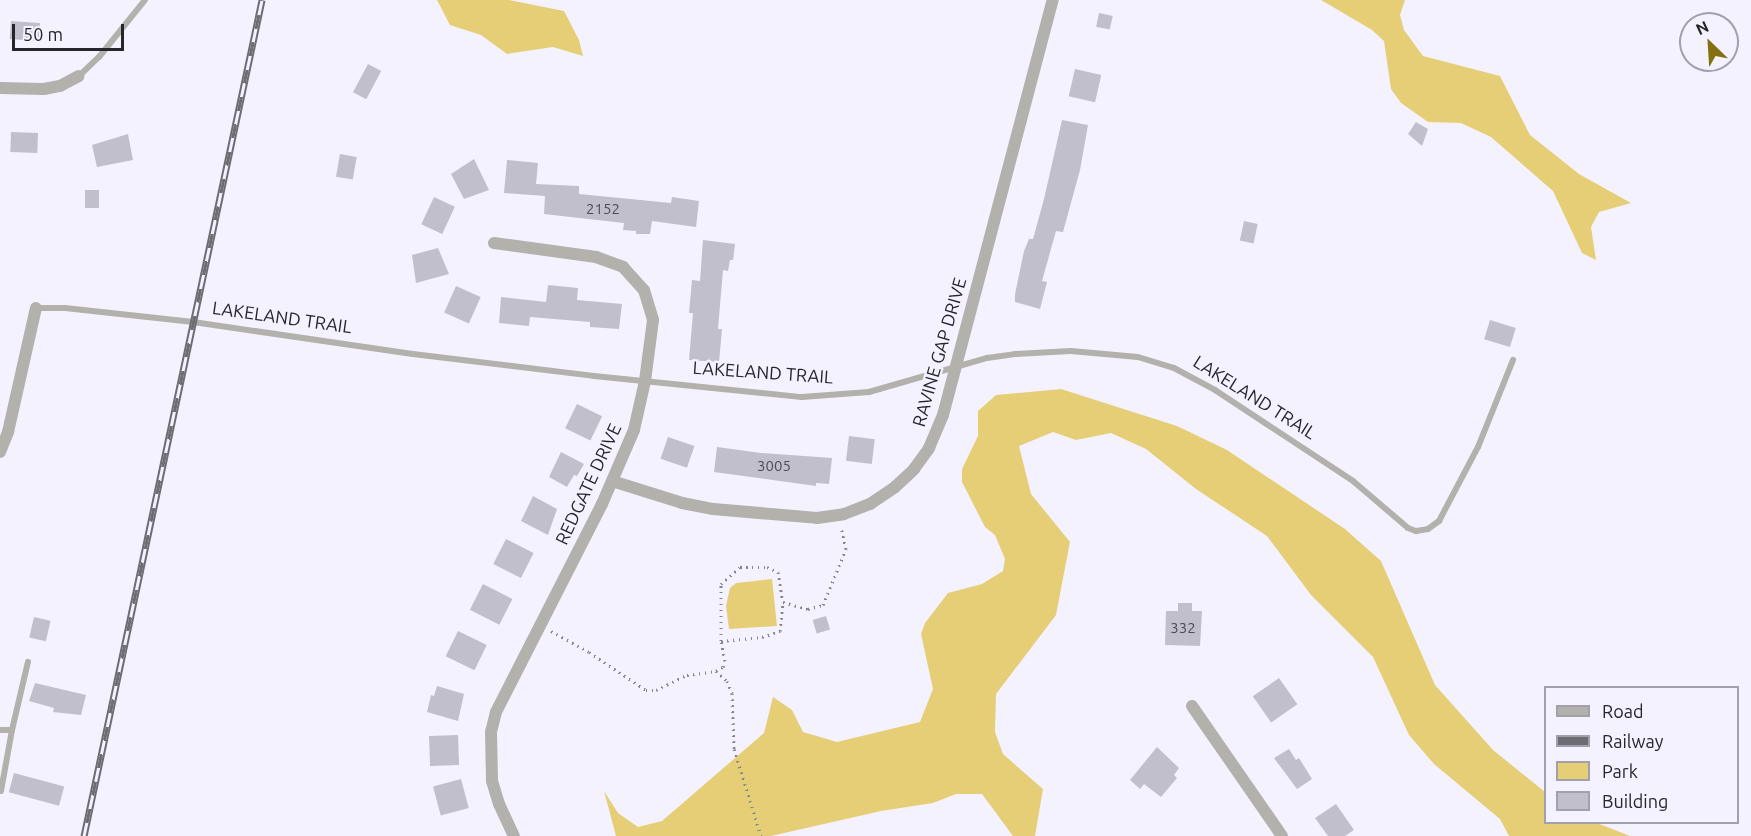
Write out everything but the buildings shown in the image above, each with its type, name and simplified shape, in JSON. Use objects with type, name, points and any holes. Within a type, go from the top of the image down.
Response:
[{"type":"street","name":"RAVINE GAP DRIVE","points":[[612,481],[682,503],[713,509],[817,518],[838,515],[870,504],[895,487],[914,469],[929,448],[943,415],[1053,0]]},
{"type":"street","points":[[0,88],[44,89],[60,86],[79,76]]},
{"type":"street","name":"REDGATE DRIVE","points":[[494,243],[596,257],[623,267],[639,284],[650,304],[652,344],[634,430],[612,481],[503,694],[491,732],[492,781],[499,804],[514,836]]},
{"type":"street","name":"LAKELAND TRAIL","points":[[0,452],[8,432],[36,308]]},
{"type":"street","points":[[1192,706],[1282,836]]},
{"type":"lane","points":[[79,76],[99,57],[145,0]]},
{"type":"lane","name":"LAKELAND TRAIL","points":[[36,308],[65,308],[193,322],[413,354],[645,381],[814,397],[869,392],[987,358],[1042,352],[1111,353],[1158,362],[1215,390],[1353,481],[1408,528],[1416,531],[1428,529],[1439,521],[1478,447],[1513,360]]},
{"type":"lane","points":[[1,791],[28,662]]},
{"type":"lane","points":[[0,730],[12,730]]},
{"type":"path","points":[[783,602],[808,609],[823,605],[846,549],[838,515]]},
{"type":"path","points":[[539,625],[589,652],[646,690],[656,690],[687,675],[716,671],[723,667],[725,661],[720,641],[720,584],[740,567],[767,567],[777,572],[783,602],[780,631],[762,637],[720,641]]},
{"type":"path","points":[[716,671],[727,681],[732,693],[734,749],[761,836]]},
{"type":"green space","points":[[437,0],[509,0],[564,11],[579,40],[583,56],[553,47],[507,54],[481,35],[450,25]]},
{"type":"green space","points":[[1321,0],[1405,0],[1400,15],[1404,30],[1423,56],[1500,76],[1530,135],[1579,174],[1631,203],[1599,212],[1591,227],[1596,260],[1582,253],[1553,191],[1491,137],[1461,123],[1428,122],[1401,103],[1391,89],[1384,41],[1372,30]]},
{"type":"green space","points":[[1061,389],[1177,426],[1227,450],[1345,529],[1381,561],[1435,685],[1493,750],[1544,791],[1544,824],[1600,824],[1630,836],[1509,836],[1500,819],[1434,764],[1409,735],[1373,657],[1311,595],[1267,536],[1196,489],[1146,449],[1111,433],[1076,440],[1053,432],[1019,446],[1031,494],[1070,542],[1056,615],[996,694],[995,732],[1003,754],[1043,789],[1035,836],[1013,836],[982,794],[956,794],[933,803],[881,811],[771,836],[616,836],[604,791],[618,813],[638,827],[662,821],[764,733],[773,697],[792,710],[803,732],[837,742],[920,722],[933,689],[921,634],[925,623],[948,593],[982,584],[1003,571],[1005,559],[995,535],[985,527],[962,482],[962,469],[978,436],[978,411],[996,395]]},
{"type":"green space","points":[[772,579],[777,626],[729,629],[726,606],[730,588],[736,583]]},
{"type":"railway","points":[[84,836],[262,0]]}]
